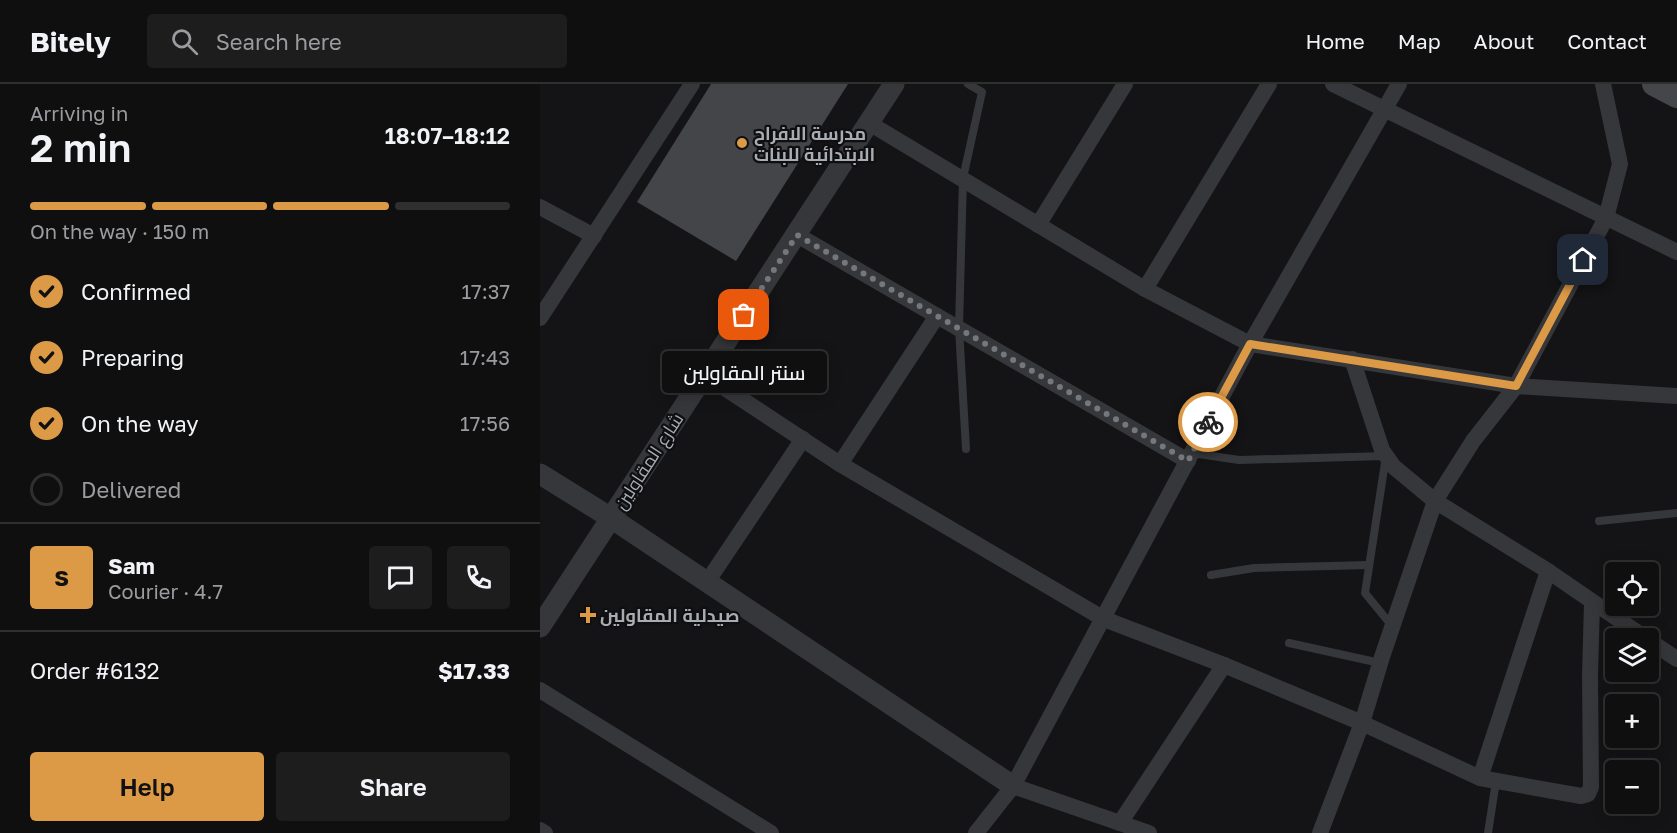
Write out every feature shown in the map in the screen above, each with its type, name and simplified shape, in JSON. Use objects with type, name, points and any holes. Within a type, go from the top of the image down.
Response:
[{"type":"main road","points":[[1654,84],[1677,96]]},
{"type":"street","points":[[540,318],[692,84]]},
{"type":"street","name":"شارع المقاولين","points":[[540,627],[894,84]]},
{"type":"street","points":[[1038,225],[1125,84]]},
{"type":"street","points":[[1145,289],[1269,84]]},
{"type":"street","points":[[1333,84],[1677,252]]},
{"type":"street","points":[[976,833],[1013,786],[1250,344],[1399,84]]},
{"type":"street","points":[[1320,833],[1362,723],[1392,626],[1435,501],[1473,441],[1516,386],[1606,218],[1620,164],[1603,84]]},
{"type":"street","points":[[869,123],[1145,289],[1250,344],[1516,386],[1677,396]]},
{"type":"street","points":[[540,207],[594,236]]},
{"type":"street","points":[[797,235],[1190,457]]},
{"type":"street","points":[[840,464],[937,316]]},
{"type":"street","points":[[1352,359],[1382,450],[1394,467],[1435,501],[1548,571],[1631,628]]},
{"type":"street","points":[[705,375],[840,464],[1104,619],[1224,665],[1362,723],[1488,780],[1581,796],[1588,794],[1591,787],[1592,603]]},
{"type":"street","points":[[707,582],[803,439]]},
{"type":"street","points":[[540,474],[611,518],[1013,786],[1149,833]]},
{"type":"street","points":[[1488,780],[1548,571]]},
{"type":"street","points":[[1659,647],[1677,659]]},
{"type":"street","points":[[1120,823],[1224,665]]},
{"type":"street","points":[[540,690],[771,833]]},
{"type":"street","points":[[540,830],[545,833]]},
{"type":"lane","points":[[966,449],[959,328],[963,178],[982,92],[968,84]]},
{"type":"lane","points":[[1190,457],[1239,460],[1386,456],[1365,593],[1392,626]]},
{"type":"lane","points":[[1599,521],[1677,513]]},
{"type":"lane","points":[[1211,575],[1254,568],[1369,565]]},
{"type":"lane","points":[[1289,643],[1380,663]]},
{"type":"lane","points":[[1488,780],[1488,833]]},
{"type":"building","name":"مدرسة اﻻفراح اﻻبتدائية للبنات","points":[[711,84],[848,84],[736,261],[637,202]]},
{"type":"way so far","points":[[744,315],[797,235],[1188,461],[1208,422]]},
{"type":"place","name":"مدرسة اﻻفراح اﻻبتدائية للبنات","points":[[742,143]]},
{"type":"place","name":"سنتر المقاولين","points":[[744,315]]},
{"type":"place","name":"صيدلية المقاولين","points":[[588,615]]},
{"type":"route","points":[[1208,422],[1250,344],[1516,386],[1583,260]]}]
